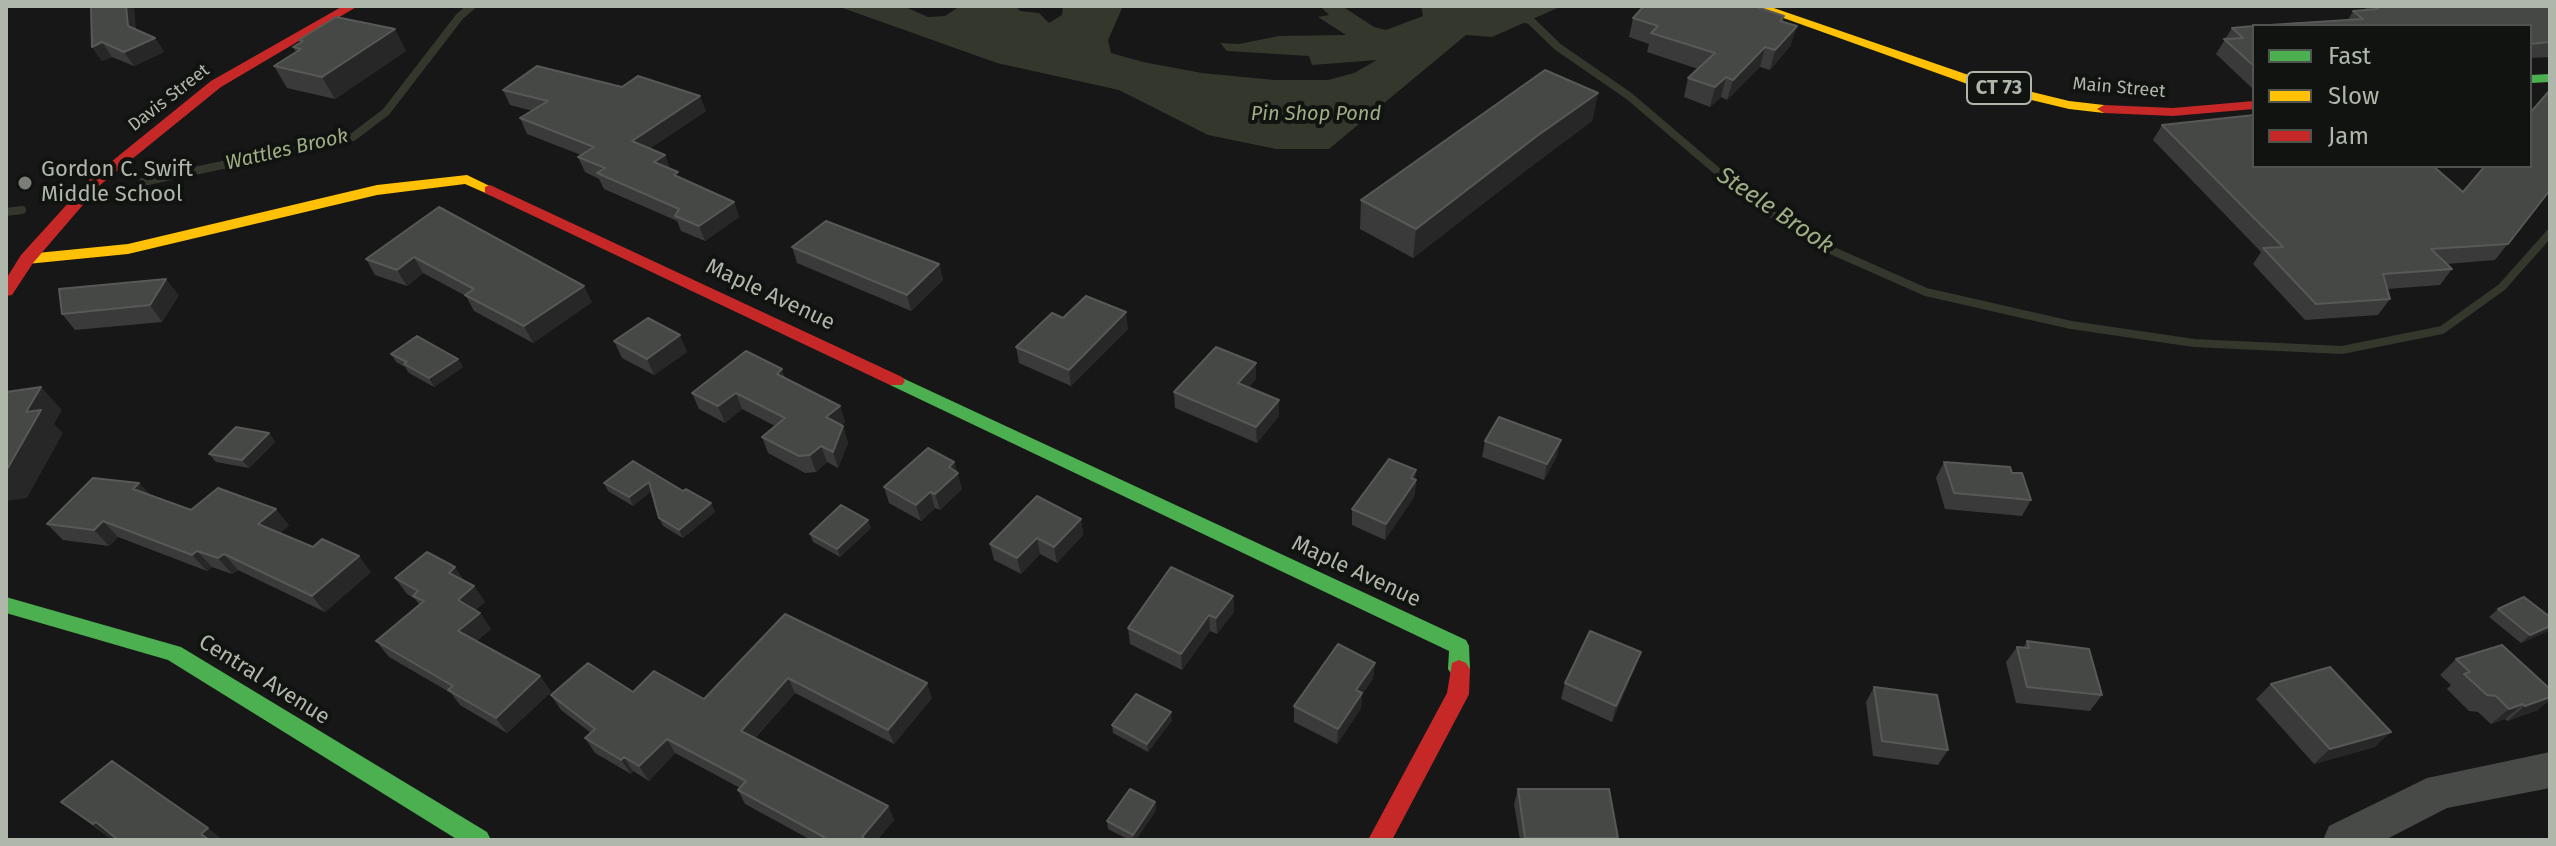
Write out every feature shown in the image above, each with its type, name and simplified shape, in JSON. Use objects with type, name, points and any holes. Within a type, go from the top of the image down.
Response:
[{"type":"street","name":"Main Street","points":[[1756,6],[1978,83],[2069,105],[2158,112],[2252,105]]},
{"type":"street","name":"Davis Street","points":[[6,291],[27,259],[95,182],[216,84],[344,7]]},
{"type":"street","name":"Maple Avenue","points":[[27,259],[128,249],[377,190],[467,179],[1459,646],[1458,694],[1380,840]]},
{"type":"street","name":"Central Avenue","points":[[6,605],[174,653],[479,840]]},
{"type":"street","points":[[2344,840],[2441,791],[2550,770]]},
{"type":"water","name":"Pin Shop Pond","points":[[837,6],[903,6],[928,17],[945,16],[960,6],[1016,6],[1020,11],[1039,13],[1049,23],[1062,15],[1063,6],[1123,6],[1108,40],[1111,53],[1202,73],[1275,80],[1328,80],[1354,73],[1377,60],[1312,65],[1309,56],[1227,51],[1220,43],[1239,44],[1279,36],[1346,35],[1318,17],[1329,15],[1320,6],[1342,6],[1374,27],[1386,30],[1423,16],[1421,6],[1562,6],[1492,37],[1466,35],[1329,149],[1276,149],[1208,135],[1119,90],[997,63]]},
{"type":"building","points":[[91,6],[126,6],[128,26],[155,38],[124,52],[102,42],[92,47]]},
{"type":"building","points":[[1644,6],[1754,6],[1784,16],[1780,21],[1797,26],[1775,50],[1765,47],[1733,80],[1726,77],[1715,87],[1688,78],[1715,53],[1651,33],[1658,26],[1633,18]]},
{"type":"building","points":[[2374,6],[2550,6],[2550,42],[2532,44],[2532,24],[2285,24],[2363,19],[2353,11],[2378,9]]},
{"type":"building","points":[[336,17],[395,29],[322,77],[274,66],[301,49],[293,47],[303,41],[299,40]]},
{"type":"building","points":[[2252,26],[2252,64],[2224,39],[2243,38],[2232,28]]},
{"type":"building","points":[[537,66],[622,87],[638,76],[700,96],[632,141],[665,155],[654,162],[678,172],[674,175],[734,202],[699,226],[675,216],[679,209],[597,173],[605,168],[578,157],[594,147],[520,118],[548,101],[503,90]]},
{"type":"building","points":[[1545,70],[1598,93],[1416,229],[1361,200]]},
{"type":"building","points":[[2550,90],[2550,190],[2508,244],[2431,249],[2452,269],[2383,274],[2390,299],[2316,304],[2263,248],[2283,247],[2162,125],[2252,115],[2252,168],[2435,168],[2463,192],[2483,168],[2532,168],[2532,111]]},
{"type":"building","points":[[439,207],[584,286],[524,326],[465,295],[474,289],[414,257],[397,270],[366,259]]},
{"type":"building","points":[[826,221],[939,264],[907,295],[792,247]]},
{"type":"building","points":[[166,279],[150,305],[62,314],[59,289]]},
{"type":"building","points":[[1086,296],[1126,312],[1069,370],[1016,347],[1052,313],[1063,318]]},
{"type":"building","points":[[648,318],[680,335],[647,359],[614,341]]},
{"type":"building","points":[[417,336],[458,359],[429,378],[391,354]]},
{"type":"building","points":[[1216,347],[1256,363],[1238,383],[1279,400],[1256,427],[1174,392]]},
{"type":"building","points":[[746,351],[782,369],[777,374],[840,406],[826,417],[843,426],[833,452],[821,446],[810,455],[799,456],[762,437],[785,418],[736,393],[718,406],[692,393]]},
{"type":"building","points":[[41,387],[26,412],[41,410],[6,471],[6,392]]},
{"type":"building","points":[[1499,417],[1561,440],[1547,464],[1485,441]]},
{"type":"building","points":[[236,427],[269,433],[242,460],[209,454]]},
{"type":"building","points":[[928,448],[954,462],[949,467],[958,473],[935,494],[930,492],[916,505],[884,487]]},
{"type":"building","points":[[1389,459],[1416,470],[1411,478],[1416,480],[1386,524],[1352,509]]},
{"type":"building","points":[[633,461],[683,491],[686,489],[711,503],[679,530],[659,518],[649,482],[629,497],[604,483]]},
{"type":"building","points":[[1944,462],[2010,467],[2012,473],[2022,473],[2031,500],[1954,493]]},
{"type":"building","points":[[93,478],[139,483],[133,489],[191,510],[218,488],[276,509],[258,524],[313,547],[322,539],[359,556],[312,596],[224,554],[218,558],[197,551],[192,555],[103,521],[94,530],[47,524]]},
{"type":"building","points":[[1037,496],[1081,519],[1054,547],[1037,538],[1017,558],[990,544]]},
{"type":"building","points":[[841,505],[868,520],[837,549],[810,534]]},
{"type":"building","points":[[427,552],[455,567],[449,573],[474,586],[458,600],[480,613],[458,631],[540,676],[496,718],[448,690],[453,686],[376,641],[424,601],[413,596],[418,591],[395,578]]},
{"type":"building","points":[[1171,567],[1233,596],[1216,618],[1209,615],[1181,654],[1128,628]]},
{"type":"building","points":[[2524,597],[2550,617],[2550,626],[2530,635],[2498,609]]},
{"type":"building","points":[[785,614],[927,683],[888,730],[788,678],[741,731],[888,806],[862,837],[867,840],[821,840],[824,837],[738,790],[746,781],[667,739],[639,766],[624,757],[621,760],[585,738],[595,729],[551,695],[588,663],[633,692],[654,671],[704,699]]},
{"type":"building","points":[[1590,631],[1641,652],[1616,706],[1565,683]]},
{"type":"building","points":[[2027,641],[2089,649],[2102,695],[2027,687],[2017,647],[2029,648]]},
{"type":"building","points":[[1338,644],[1375,663],[1356,690],[1362,693],[1338,729],[1294,706]]},
{"type":"building","points":[[2502,645],[2550,689],[2550,697],[2509,709],[2496,696],[2487,695],[2464,674],[2470,672],[2456,659]]},
{"type":"building","points":[[2330,667],[2391,732],[2330,749],[2271,684]]},
{"type":"building","points":[[1874,687],[1937,695],[1948,750],[1882,741]]},
{"type":"building","points":[[1136,694],[1171,712],[1147,744],[1112,725]]},
{"type":"building","points":[[112,761],[208,828],[201,834],[209,840],[118,840],[96,822],[93,824],[61,802]]},
{"type":"building","points":[[1130,789],[1155,802],[1133,835],[1107,821]]},
{"type":"building","points":[[1518,789],[1609,789],[1618,838],[1525,838]]},
{"type":"waterway","name":"Wattles Brook","points":[[143,182],[353,137],[386,112],[460,16],[472,6]]},
{"type":"waterway","name":"Steele Brook","points":[[1517,17],[1530,20],[1558,47],[1629,96],[1751,200],[1815,243],[1926,292],[2071,325],[2194,343],[2342,350],[2442,330],[2502,287],[2550,233]]},
{"type":"waterway","name":"Wattles Brook","points":[[6,212],[22,210]]},
{"type":"traffic: fast","points":[[2532,79],[2550,78]]},
{"type":"traffic: fast","points":[[896,381],[1459,646],[1459,669]]},
{"type":"traffic: fast","points":[[6,605],[174,653],[479,840]]},
{"type":"traffic: slow","points":[[1756,6],[1978,83],[2069,105],[2104,109]]},
{"type":"traffic: slow","points":[[27,259],[128,249],[377,190],[467,179],[490,190]]},
{"type":"traffic: jam","points":[[6,291],[27,259],[95,182],[216,84],[352,6]]},
{"type":"traffic: jam","points":[[2104,109],[2173,112],[2252,105]]},
{"type":"traffic: jam","points":[[490,190],[896,381]]},
{"type":"traffic: jam","points":[[1380,840],[1458,694],[1459,669]]},
{"type":"place","name":"Gordon C. Swift Middle School","points":[[25,183]]}]
